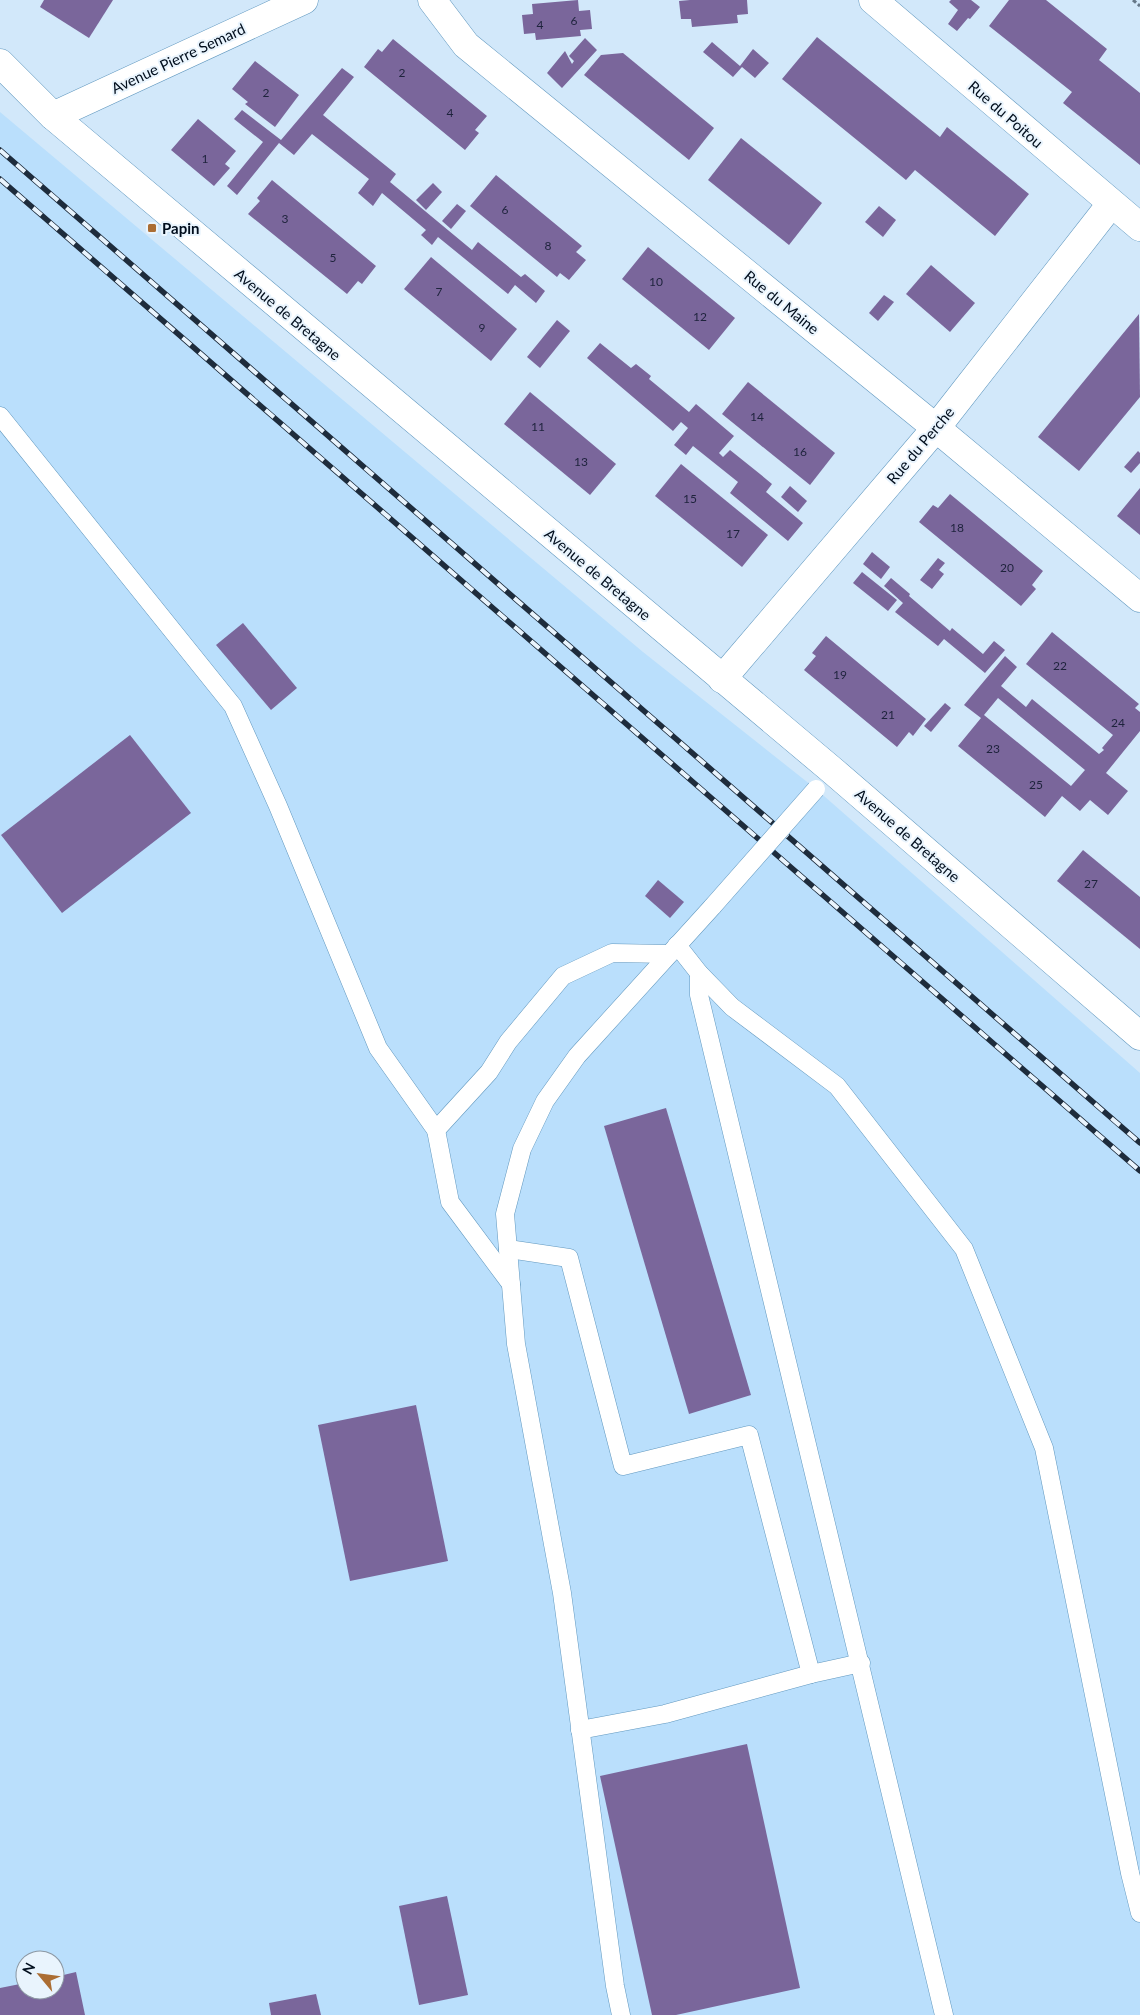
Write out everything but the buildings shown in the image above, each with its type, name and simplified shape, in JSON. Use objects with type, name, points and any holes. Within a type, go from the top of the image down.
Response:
[{"type":"street","name":"Avenue Pierre Semard","points":[[53,116],[304,0]]},
{"type":"street","name":"Rue du Maine","points":[[432,0],[466,45],[936,428],[1140,598]]},
{"type":"street","name":"Rue du Poitou","points":[[873,0],[1140,227]]},
{"type":"street","name":"Avenue de Bretagne","points":[[0,62],[53,116],[722,679],[825,780],[1140,1036]]},
{"type":"street","name":"Rue du Perche","points":[[722,679],[936,428],[1111,204]]},
{"type":"lane","points":[[0,416],[233,706],[278,806],[378,1048],[436,1130],[450,1202],[511,1284]]},
{"type":"lane","points":[[622,2015],[615,1986],[562,1593],[516,1344],[505,1214],[522,1149],[545,1101],[576,1056],[825,780]]},
{"type":"lane","points":[[436,1130],[489,1072],[508,1042],[564,976],[612,952],[673,949],[732,1007],[837,1086],[964,1249],[1044,1448],[1128,1863],[1140,1913]]},
{"type":"lane","points":[[699,973],[699,995],[861,1663],[944,2015]]},
{"type":"lane","points":[[508,1249],[569,1258],[623,1466],[749,1435],[810,1674]]},
{"type":"lane","points":[[580,1730],[665,1714],[810,1674],[861,1663]]},
{"type":"path","points":[[1133,0],[1140,6]]},
{"type":"shaded area","points":[[0,112],[643,652],[816,789],[1140,1073],[1140,2015],[0,2015]]},
{"type":"railway","points":[[0,150],[1140,1143]]},
{"type":"railway","points":[[0,179],[1140,1171]]},
{"type":"place","name":"Papin","points":[[152,228]]}]
